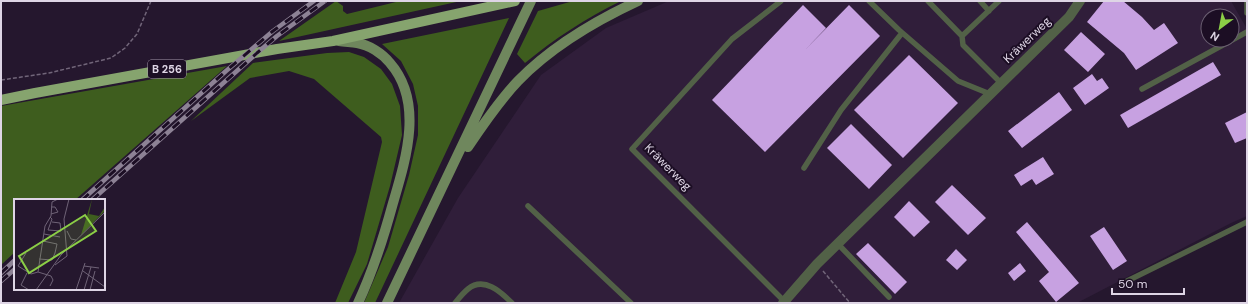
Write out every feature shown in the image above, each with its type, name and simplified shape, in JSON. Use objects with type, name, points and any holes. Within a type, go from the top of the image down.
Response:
[{"type":"main road","name":"B 256","points":[[1,100],[276,49],[333,41],[515,1]]},
{"type":"main road","points":[[387,303],[531,1]]},
{"type":"main road","points":[[448,177],[487,118],[518,80],[574,35],[599,20],[638,1]]},
{"type":"main road","points":[[333,41],[356,43],[368,46],[387,59],[400,77],[405,87],[409,107],[408,133],[397,188],[383,238],[358,303]]},
{"type":"street","name":"Kräwerweg","points":[[784,302],[817,264],[1069,17],[1080,1]]},
{"type":"lane","name":"Kräwerweg","points":[[781,1],[732,39],[632,149],[784,302]]},
{"type":"lane","points":[[869,1],[902,33],[958,81],[990,94]]},
{"type":"lane","points":[[928,1],[962,36],[963,45],[1001,83]]},
{"type":"lane","points":[[980,1],[989,11]]},
{"type":"lane","points":[[962,36],[999,1]]},
{"type":"lane","points":[[1247,1],[1247,13]]},
{"type":"lane","points":[[1142,89],[1247,32]]},
{"type":"lane","points":[[804,168],[841,110],[902,33]]},
{"type":"lane","points":[[528,206],[631,303]]},
{"type":"lane","points":[[1123,283],[1247,222]]},
{"type":"lane","points":[[838,244],[889,297]]},
{"type":"lane","points":[[455,303],[468,289],[474,285],[480,284],[494,287],[512,303]]},
{"type":"path","points":[[1,80],[49,73],[111,58],[125,48],[137,34],[152,1]]},
{"type":"path","points":[[817,264],[850,303]]},
{"type":"shaded area","points":[[669,1],[1231,1],[1235,8],[1200,8],[1200,48],[1240,48],[1240,17],[1247,29],[1247,216],[1077,303],[399,303],[458,198],[541,75],[606,28]]},
{"type":"green space","points":[[336,1],[343,6],[343,11],[347,14],[400,1],[461,1],[279,41]]},
{"type":"green space","points":[[573,1],[621,1],[595,14],[571,29],[525,63],[517,54],[538,11]]},
{"type":"green space","points":[[509,18],[375,303],[364,303],[388,247],[409,175],[418,135],[418,106],[413,84],[401,61],[382,44]]},
{"type":"green space","points":[[349,52],[364,57],[381,69],[392,84],[400,106],[402,135],[390,186],[367,264],[348,303],[335,303],[356,252],[382,142],[381,137],[314,79],[289,71],[250,78],[191,121],[253,63],[327,53]]},
{"type":"green space","points":[[227,66],[76,199],[14,199],[14,253],[1,265],[1,106]]},
{"type":"building","points":[[1104,1],[1123,1],[1142,17],[1154,30],[1164,23],[1178,43],[1136,70],[1124,53],[1087,22]]},
{"type":"building","points":[[803,5],[826,28],[804,51],[849,5],[880,36],[765,152],[712,100]]},
{"type":"building","points":[[1081,32],[1105,54],[1088,72],[1064,50]]},
{"type":"building","points":[[909,55],[958,103],[903,158],[854,110]]},
{"type":"building","points":[[1213,62],[1221,75],[1128,128],[1120,115]]},
{"type":"building","points":[[1092,74],[1097,81],[1102,78],[1109,88],[1085,105],[1073,88]]},
{"type":"building","points":[[1059,92],[1072,110],[1022,148],[1008,131]]},
{"type":"building","points":[[1247,112],[1247,138],[1235,143],[1225,123]]},
{"type":"building","points":[[851,124],[892,165],[869,189],[827,148]]},
{"type":"building","points":[[1043,157],[1054,174],[1036,185],[1032,179],[1021,186],[1014,175]]},
{"type":"building","points":[[952,185],[986,218],[968,235],[935,202]]},
{"type":"building","points":[[909,201],[930,222],[914,237],[894,217]]},
{"type":"building","points":[[1027,222],[1079,283],[1056,302],[1039,281],[1049,272],[1016,232]]},
{"type":"building","points":[[1104,227],[1127,261],[1113,270],[1090,236]]},
{"type":"building","points":[[868,243],[907,282],[895,294],[856,254]]},
{"type":"building","points":[[956,249],[967,260],[957,270],[946,260]]},
{"type":"building","points":[[1020,263],[1026,271],[1014,281],[1008,273]]},
{"type":"railway","points":[[83,199],[226,71],[273,31],[314,1]]},
{"type":"railway","points":[[93,199],[257,53],[277,36],[325,1]]},
{"type":"railway","points":[[1,273],[14,261]]},
{"type":"railway","points":[[1,281],[14,270]]}]
